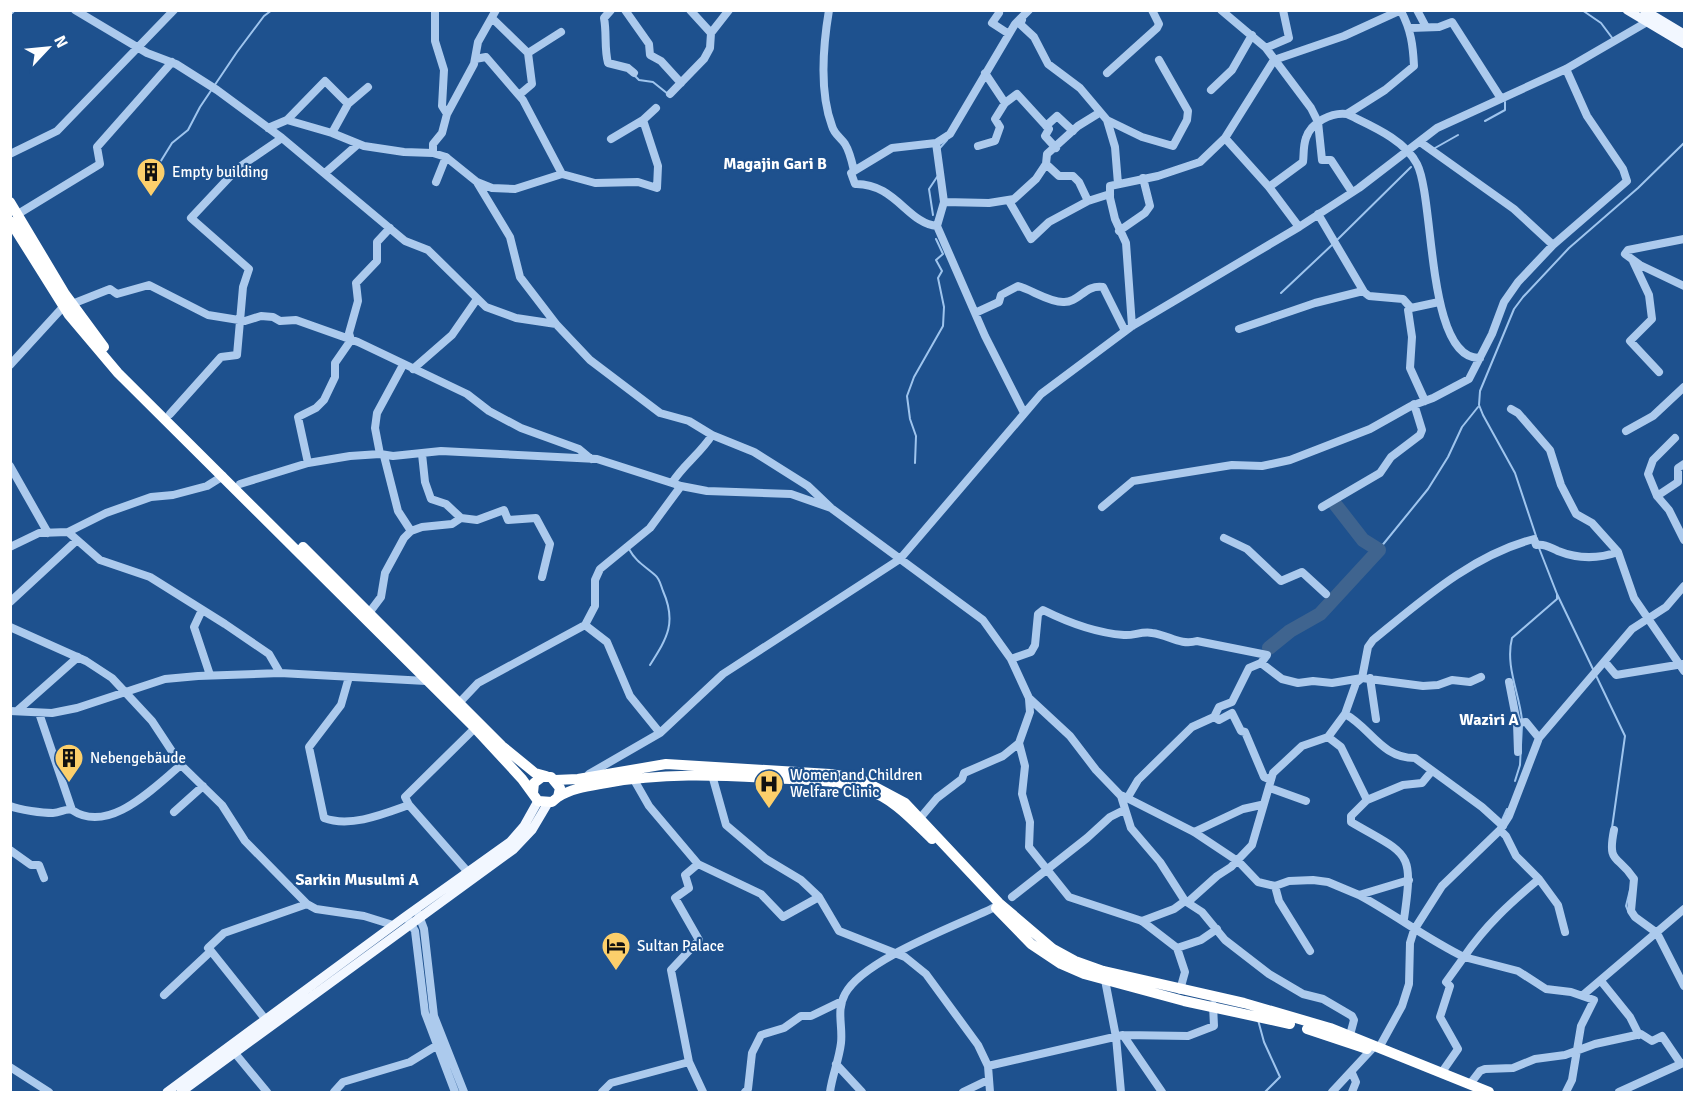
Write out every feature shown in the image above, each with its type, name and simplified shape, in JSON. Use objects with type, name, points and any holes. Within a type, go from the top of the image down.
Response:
[{"type":"highway","points":[[10,202],[14,217],[68,305],[107,362],[544,798]]},
{"type":"highway","points":[[68,305],[105,349],[514,756],[536,773],[551,778],[560,788],[544,798]]},
{"type":"highway","points":[[544,798],[534,783],[551,778],[585,777],[666,764],[830,774],[873,784],[895,796],[921,818],[999,903],[1053,949],[1096,969],[1244,1003],[1350,1035],[1375,1048],[1471,1088],[1490,1092]]},
{"type":"highway","points":[[544,798],[633,778],[712,775],[823,781],[857,787],[880,795],[898,808],[933,840],[1018,933],[1061,964],[1105,980],[1297,1025],[1375,1048],[1442,1072],[1471,1088]]},
{"type":"main road","points":[[1627,10],[1647,22],[1684,34]]},
{"type":"main road","points":[[1644,10],[1684,44]]},
{"type":"main road","points":[[181,1092],[409,919],[467,871],[518,835],[544,798]]},
{"type":"main road","points":[[418,912],[519,844],[532,830],[544,798]]},
{"type":"main road","points":[[167,1092],[393,925],[409,919]]},
{"type":"street","points":[[75,10],[136,47],[172,62],[210,84],[282,138],[405,240],[428,250],[486,307],[505,315],[556,324]]},
{"type":"street","points":[[10,154],[57,131],[174,10]]},
{"type":"street","points":[[435,10],[435,41],[444,70],[442,106],[447,114]]},
{"type":"street","points":[[611,10],[604,18],[607,35],[604,49],[608,63],[628,68],[634,73]]},
{"type":"street","points":[[625,10],[649,44],[650,55],[661,62],[681,83]]},
{"type":"street","points":[[690,10],[711,33]]},
{"type":"street","points":[[670,94],[704,58],[710,48],[711,33],[729,10]]},
{"type":"street","points":[[829,10],[824,39],[827,112],[832,128],[845,144],[854,171]]},
{"type":"street","points":[[1029,10],[1020,24],[1034,37],[1048,64],[1080,87],[1099,113],[1107,120],[1142,137],[1173,146],[1187,120],[1188,111],[1159,60]]},
{"type":"street","points":[[1107,73],[1159,24],[1152,10]]},
{"type":"street","points":[[1221,10],[1266,48],[1318,122],[1322,160],[1331,160],[1352,192]]},
{"type":"street","points":[[1266,48],[1289,38],[1283,10]]},
{"type":"street","points":[[1417,10],[1426,27]]},
{"type":"street","points":[[1129,328],[1126,243],[1119,231],[1110,186],[1158,176],[1200,162],[1225,138],[1274,60],[1344,36],[1401,11],[1410,28],[1414,45],[1414,66],[1385,90],[1347,114]]},
{"type":"street","points":[[433,153],[433,144],[442,133],[447,114],[475,59],[478,42],[494,13],[528,53],[532,84],[519,95]]},
{"type":"street","points":[[999,13],[992,23],[1009,34]]},
{"type":"street","points":[[937,226],[922,222],[899,201],[868,184],[855,184],[850,173],[892,148],[936,143],[950,134],[1009,34],[1019,19],[1022,20]]},
{"type":"street","points":[[1410,28],[1445,26],[1452,22],[1500,97]]},
{"type":"street","points":[[585,777],[660,733],[723,674],[900,559],[1024,413],[1053,383],[1129,328],[1299,227],[1352,192],[1437,128],[1500,97],[1566,69],[1647,22]]},
{"type":"street","points":[[528,53],[561,32]]},
{"type":"street","points":[[1211,90],[1232,70],[1252,35]]},
{"type":"street","points":[[475,59],[486,57],[519,95],[562,174]]},
{"type":"street","points":[[14,217],[100,164],[97,147],[172,62]]},
{"type":"street","points":[[1102,507],[1134,481],[1232,465],[1262,466],[1290,460],[1370,429],[1414,404],[1425,401],[1469,379],[1504,302],[1518,282],[1553,245],[1627,181],[1626,175],[1587,116],[1566,69]]},
{"type":"street","points":[[986,74],[1005,103]]},
{"type":"street","points":[[268,128],[287,120],[325,81],[348,104]]},
{"type":"street","points":[[332,133],[348,104],[368,87]]},
{"type":"street","points":[[978,146],[995,141],[1000,127],[995,119],[1005,103],[1017,94],[1049,129],[1045,136],[1056,148]]},
{"type":"street","points":[[611,138],[644,120],[656,108]]},
{"type":"street","points":[[1269,187],[1303,162],[1306,137],[1318,122],[1336,112],[1347,114],[1408,150],[1417,165],[1425,188],[1439,302],[1444,323],[1460,349],[1474,359],[1480,358]]},
{"type":"street","points":[[944,202],[1009,201],[1026,189],[1046,164],[1047,154],[1073,131],[1099,113]]},
{"type":"street","points":[[1046,126],[1057,117],[1073,131]]},
{"type":"street","points":[[287,120],[332,133],[357,144],[404,152],[433,153],[446,157],[477,182],[492,188],[515,189],[562,174],[595,183],[638,182],[657,188],[658,166],[644,120]]},
{"type":"street","points":[[1107,120],[1115,147],[1118,184]]},
{"type":"street","points":[[170,414],[221,357],[237,355],[243,287],[249,269],[191,218],[238,168],[282,138]]},
{"type":"street","points":[[1225,138],[1269,187],[1299,227]]},
{"type":"street","points":[[1420,142],[1514,209],[1553,245]]},
{"type":"street","points":[[936,143],[944,202],[937,226],[975,313],[1024,413]]},
{"type":"street","points":[[325,173],[357,144]]},
{"type":"street","points":[[436,182],[446,157]]},
{"type":"street","points":[[1046,164],[1059,176],[1072,176],[1079,182],[1088,201]]},
{"type":"street","points":[[1119,231],[1145,213],[1150,206],[1143,178]]},
{"type":"street","points":[[477,182],[510,237],[520,277],[556,324],[590,360],[660,413],[689,421],[712,435],[754,452],[783,469],[822,497],[831,508],[972,610],[997,636],[1011,659],[1029,698],[1030,712],[1019,743],[1003,756],[964,772],[962,779],[937,798],[921,818]]},
{"type":"street","points":[[1009,201],[1031,239],[1049,222],[1088,201],[1110,194]]},
{"type":"street","points":[[1318,214],[1364,292],[1369,296],[1403,299],[1411,308]]},
{"type":"street","points":[[351,340],[349,333],[358,301],[356,283],[377,261],[377,242],[390,228]]},
{"type":"street","points":[[1684,239],[1628,250],[1624,254],[1633,261],[1684,286]]},
{"type":"street","points":[[1633,261],[1649,295],[1652,319],[1630,341],[1659,372]]},
{"type":"street","points":[[10,365],[68,305],[110,289],[117,294],[149,285],[208,315],[245,321],[261,316],[273,317],[280,321],[296,320],[351,340],[467,394],[489,411],[521,428],[579,449],[591,459]]},
{"type":"street","points":[[975,313],[999,302],[1001,295],[1018,286],[1063,302],[1075,298],[1085,289],[1102,286],[1129,328]]},
{"type":"street","points":[[1239,329],[1316,303],[1364,292]]},
{"type":"street","points":[[413,369],[452,335],[477,299]]},
{"type":"street","points":[[1425,401],[1410,368],[1412,338],[1408,310],[1439,302]]},
{"type":"street","points":[[308,463],[298,417],[324,400],[335,377],[335,363],[351,340]]},
{"type":"street","points":[[403,365],[377,413],[375,428],[398,511],[411,531]]},
{"type":"street","points":[[1626,431],[1653,416],[1684,387]]},
{"type":"street","points":[[1322,507],[1380,472],[1391,457],[1420,435],[1422,430],[1414,404]]},
{"type":"street","points":[[1511,409],[1518,413],[1550,450],[1561,484],[1576,514],[1592,523],[1618,552],[1634,598],[1683,666],[1616,675],[1605,662]]},
{"type":"street","points":[[672,483],[712,435]]},
{"type":"street","points":[[1675,438],[1653,460],[1648,474],[1657,495],[1669,510],[1684,540]]},
{"type":"street","points":[[240,484],[308,463],[441,451],[486,452],[605,461],[681,486],[708,491],[791,494],[831,508]]},
{"type":"street","points":[[422,454],[425,482],[431,500],[452,507],[461,518]]},
{"type":"street","points":[[1657,495],[1673,488],[1678,482],[1678,468],[1684,464]]},
{"type":"street","points":[[10,466],[48,533]]},
{"type":"street","points":[[10,547],[39,533],[68,532],[106,513],[151,497],[186,492],[207,486],[223,476]]},
{"type":"street","points":[[460,702],[478,682],[585,625],[595,606],[595,580],[600,569],[650,528],[681,486]]},
{"type":"street","points":[[369,613],[381,597],[383,578],[393,554],[411,531],[422,527],[452,524],[461,518],[477,520],[504,510],[508,520],[536,518],[550,544],[542,577]]},
{"type":"street","points":[[68,532],[100,560],[150,577],[202,610],[268,654],[280,673]]},
{"type":"street","points":[[1224,538],[1247,549],[1281,581],[1302,572],[1326,594]]},
{"type":"street","points":[[1376,719],[1366,678],[1368,647],[1373,640],[1413,610],[1435,588],[1515,544],[1534,539],[1540,545],[1559,552],[1593,559],[1618,552]]},
{"type":"street","points":[[10,602],[76,541]]},
{"type":"street","points":[[1332,1092],[1375,1048],[1402,1006],[1409,984],[1410,943],[1414,930],[1442,886],[1501,828],[1516,801],[1525,769],[1539,738],[1632,629],[1666,607],[1684,586]]},
{"type":"street","points":[[202,610],[194,627],[210,675]]},
{"type":"street","points":[[1011,659],[1031,651],[1035,645],[1038,614],[1043,610],[1066,621],[1126,636],[1134,633],[1155,633],[1186,644],[1197,641],[1266,655],[1261,663],[1249,668],[1232,702],[1220,707],[1214,717],[1192,727],[1138,780],[1125,796],[1124,810],[1131,828],[1160,862],[1187,902],[1217,929],[1225,940],[1256,966],[1303,994],[1323,999],[1352,1016],[1354,1020],[1350,1035]]},
{"type":"street","points":[[585,625],[607,642],[630,696],[660,733]]},
{"type":"street","points":[[10,627],[78,657],[101,670],[125,692],[152,721],[181,765],[222,805],[245,841],[307,904],[316,909],[364,916],[393,925]]},
{"type":"street","points":[[14,711],[78,657]]},
{"type":"street","points":[[1261,663],[1282,679],[1298,683],[1313,681],[1332,683],[1366,678],[1423,686],[1438,685],[1452,680],[1470,682],[1481,677]]},
{"type":"street","points":[[14,711],[39,714],[77,708],[165,679],[210,675],[280,673],[426,681]]},
{"type":"street","points":[[349,677],[341,705],[309,747],[324,818],[335,822],[354,820],[385,814],[409,805]]},
{"type":"street","points":[[1142,921],[1187,902],[1252,845],[1261,805],[1273,773],[1280,764],[1302,746],[1328,737],[1345,714],[1356,683],[1366,678]]},
{"type":"street","points":[[1509,682],[1521,722],[1518,752]]},
{"type":"street","points":[[1029,698],[1080,748],[1096,770],[1125,796],[1194,832],[1235,862],[1239,862],[1258,882],[1275,886],[1289,881],[1328,882],[1359,895],[1404,919],[1414,930],[1464,957],[1518,971],[1546,989],[1583,995],[1593,999],[1594,1002],[1581,1026],[1572,1080],[1566,1092]]},
{"type":"street","points":[[1214,717],[1219,720],[1232,713],[1241,730],[1245,732],[1264,777],[1270,784],[1306,801]]},
{"type":"street","points":[[39,714],[72,810]]},
{"type":"street","points":[[1345,714],[1381,747],[1402,758],[1415,758],[1431,772],[1441,776],[1501,828],[1516,856],[1539,879],[1558,905],[1566,932]]},
{"type":"street","points":[[1521,722],[1539,738]]},
{"type":"street","points":[[467,871],[405,801],[407,793],[475,728]]},
{"type":"street","points":[[1328,737],[1341,747],[1367,800]]},
{"type":"street","points":[[1019,743],[1025,766],[1022,794],[1030,822],[1029,847],[1046,871],[1070,897],[1142,921],[1177,948],[1185,972],[1180,990]]},
{"type":"street","points":[[10,806],[20,810],[29,808],[54,813],[72,810],[86,818],[96,819],[114,813],[143,795],[181,765]]},
{"type":"street","points":[[1404,919],[1409,880],[1407,863],[1399,850],[1351,822],[1351,816],[1367,800],[1402,786],[1422,783],[1431,772]]},
{"type":"street","points":[[712,775],[726,825],[781,870],[798,877],[819,897],[840,931],[897,953],[926,974],[934,983],[945,1003],[971,1033],[988,1066],[990,1092]]},
{"type":"street","points":[[633,778],[649,806],[698,864],[761,894],[783,917],[819,897]]},
{"type":"street","points":[[174,812],[203,786]]},
{"type":"street","points":[[1194,832],[1243,809],[1261,805]]},
{"type":"street","points":[[1012,897],[1110,817],[1124,810]]},
{"type":"street","points":[[1614,830],[1610,850],[1612,856],[1634,879],[1635,891],[1631,911],[1635,917],[1657,933],[1684,986]]},
{"type":"street","points":[[10,850],[30,864],[39,865],[44,878]]},
{"type":"street","points":[[698,864],[685,875],[689,888],[675,898],[698,936],[698,943],[672,970],[689,1062],[703,1092]]},
{"type":"street","points":[[1442,1072],[1458,1049],[1440,1017],[1450,986],[1446,982],[1478,936],[1506,906],[1539,879]]},
{"type":"street","points":[[1359,895],[1409,880]]},
{"type":"street","points":[[1275,886],[1280,901],[1311,951]]},
{"type":"street","points":[[266,1020],[208,948],[224,933],[307,904]]},
{"type":"street","points":[[830,1092],[841,1041],[838,1017],[842,1001],[855,981],[897,953],[995,907]]},
{"type":"street","points":[[1583,995],[1684,909]]},
{"type":"street","points":[[418,912],[434,1016],[464,1092]]},
{"type":"street","points":[[409,919],[415,931],[425,1013],[455,1092]]},
{"type":"street","points":[[1177,948],[1201,940],[1217,929]]},
{"type":"street","points":[[164,995],[211,951]]},
{"type":"street","points":[[1105,980],[1120,1036],[1121,1092]]},
{"type":"street","points":[[1601,981],[1630,1017],[1639,1035]]},
{"type":"street","points":[[746,1092],[752,1053],[760,1035],[784,1028],[801,1016],[811,1016],[842,1001]]},
{"type":"street","points":[[988,1066],[1120,1036],[1188,1036],[1214,1026],[1213,1005]]},
{"type":"street","points":[[1471,1088],[1480,1071],[1513,1068],[1535,1059],[1577,1052],[1595,1044],[1639,1035],[1652,1041],[1662,1036],[1683,1063],[1619,1092]]},
{"type":"street","points":[[1120,1036],[1162,1092]]},
{"type":"street","points":[[334,1092],[344,1082],[410,1062],[436,1046]]},
{"type":"street","points":[[234,1052],[267,1092]]},
{"type":"street","points":[[602,1092],[611,1083],[689,1062]]},
{"type":"street","points":[[836,1064],[861,1092]]},
{"type":"street","points":[[10,1067],[49,1092]]},
{"type":"street","points":[[1352,1072],[1356,1082],[1352,1092]]},
{"type":"street","points":[[963,1092],[988,1080]]},
{"type":"waterway","points":[[159,164],[172,143],[188,130],[200,107],[237,52],[264,16],[272,10]]},
{"type":"waterway","points":[[1582,10],[1601,23],[1613,39]]},
{"type":"waterway","points":[[635,76],[639,80],[653,82],[668,94]]},
{"type":"waterway","points":[[1485,121],[1505,110],[1505,102]]},
{"type":"waterway","points":[[1435,148],[1458,135]]},
{"type":"waterway","points":[[939,149],[947,140]]},
{"type":"waterway","points":[[1536,536],[1515,473],[1479,405],[1480,391],[1514,309],[1523,297],[1569,248],[1638,188],[1684,143]]},
{"type":"waterway","points":[[1337,240],[1411,167]]},
{"type":"waterway","points":[[933,215],[929,189],[937,177]]},
{"type":"waterway","points":[[915,463],[916,436],[910,419],[907,396],[914,377],[943,326],[944,307],[938,278],[942,271],[936,260],[943,254],[936,239]]},
{"type":"waterway","points":[[1281,293],[1333,244]]},
{"type":"waterway","points":[[1372,558],[1428,489],[1448,457],[1462,427],[1478,407]]},
{"type":"waterway","points":[[1269,648],[1290,631],[1320,614],[1379,550],[1363,540],[1335,504]]},
{"type":"waterway","points":[[1539,548],[1557,594],[1625,736],[1612,828]]},
{"type":"waterway","points":[[629,549],[638,561],[658,578],[669,612],[668,630],[650,665]]},
{"type":"waterway","points":[[1522,720],[1511,669],[1512,638],[1557,599],[1557,594]]},
{"type":"waterway","points":[[1515,781],[1520,765],[1522,725]]},
{"type":"waterway","points":[[1502,820],[1507,809]]},
{"type":"waterway","points":[[1628,911],[1626,906],[1630,890]]},
{"type":"waterway","points":[[1258,1020],[1264,1042],[1280,1077],[1265,1092]]},
{"type":"place","name":"Empty building","points":[[151,198]]},
{"type":"place","name":"Nebengebäude","points":[[69,784]]},
{"type":"place","name":"Women and Children Welfare Clinic","points":[[769,810]]},
{"type":"place","name":"Sultan Palace","points":[[616,972]]},
{"type":"district","name":"Magajin Gari B","points":[[775,164]]},
{"type":"district","name":"Waziri A","points":[[1489,720]]},
{"type":"district","name":"Sarkin Musulmi A","points":[[357,880]]}]
